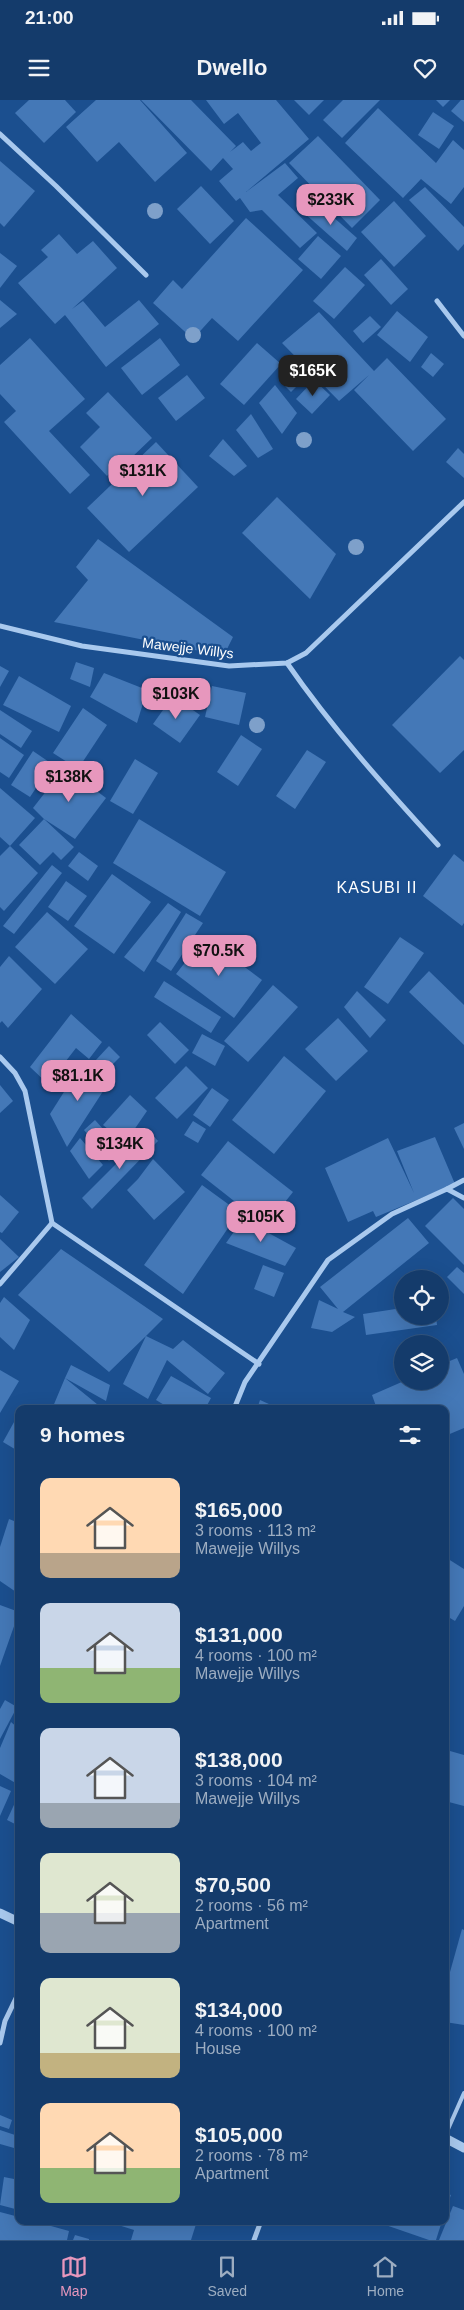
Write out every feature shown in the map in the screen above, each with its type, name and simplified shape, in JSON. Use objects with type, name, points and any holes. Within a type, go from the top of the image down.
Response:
[{"type":"street","points":[[0,134],[146,275]]},
{"type":"street","points":[[437,301],[464,336]]},
{"type":"street","name":"Mawejje Willys","points":[[0,626],[82,646],[229,666],[287,663],[306,653],[464,502]]},
{"type":"street","points":[[287,663],[307,693],[384,785],[438,845]]},
{"type":"street","points":[[0,1057],[15,1073],[25,1091],[52,1222],[259,1364]]},
{"type":"street","points":[[236,1405],[245,1382],[328,1260],[392,1214],[464,1180]]},
{"type":"street","points":[[448,1189],[464,1198]]},
{"type":"street","points":[[0,1284],[52,1222]]},
{"type":"street","points":[[0,1913],[15,1920]]},
{"type":"street","points":[[0,2042],[5,2021],[15,2000]]},
{"type":"street","points":[[449,2139],[464,2148]]},
{"type":"street","points":[[254,2240],[260,2225]]},
{"type":"lane","points":[[449,2128],[464,2093]]},
{"type":"building","points":[[29,100],[65,100],[76,112],[44,143],[15,113]]},
{"type":"building","points":[[96,100],[140,100],[187,153],[155,182],[119,142],[97,162],[66,127]]},
{"type":"building","points":[[141,100],[191,100],[236,146],[230,152],[243,142],[251,151],[261,143],[238,113],[224,124],[206,100],[276,100],[309,139],[246,192],[285,163],[298,178],[278,195],[317,233],[300,248],[262,210],[250,212],[240,198],[236,201],[219,181],[233,169],[223,158],[211,171]]},
{"type":"building","points":[[294,100],[324,100],[309,115]]},
{"type":"building","points":[[343,100],[380,100],[342,138],[323,120]]},
{"type":"building","points":[[436,100],[450,100],[443,107]]},
{"type":"building","points":[[461,100],[464,100],[464,122],[451,111]]},
{"type":"building","points":[[378,108],[436,163],[453,140],[464,150],[464,187],[451,204],[421,179],[403,198],[345,143]]},
{"type":"building","points":[[433,112],[454,126],[439,149],[418,135]]},
{"type":"building","points":[[318,136],[380,200],[352,228],[289,163]]},
{"type":"building","points":[[0,161],[35,191],[4,227],[0,223]]},
{"type":"building","points":[[201,186],[234,221],[210,244],[177,209]]},
{"type":"building","points":[[425,187],[464,227],[464,244],[458,251],[409,200]]},
{"type":"building","points":[[315,201],[357,238],[347,251],[304,213]]},
{"type":"building","points":[[394,201],[426,236],[394,267],[361,232]]},
{"type":"building","points":[[246,218],[303,270],[238,341],[212,318],[193,339],[153,303],[173,280],[182,289]]},
{"type":"building","points":[[59,234],[77,254],[93,241],[117,268],[72,309],[83,301],[105,327],[139,300],[159,324],[106,367],[65,315],[55,324],[18,283],[48,257],[41,250]]},
{"type":"building","points":[[318,236],[341,256],[321,279],[298,259]]},
{"type":"building","points":[[0,253],[17,266],[0,288]]},
{"type":"building","points":[[381,259],[408,289],[391,305],[364,275]]},
{"type":"building","points":[[345,267],[365,285],[334,319],[313,301]]},
{"type":"building","points":[[0,300],[17,314],[0,328]]},
{"type":"building","points":[[397,311],[428,337],[410,362],[377,335]]},
{"type":"building","points":[[319,312],[374,371],[387,358],[446,419],[413,451],[354,390],[369,375],[339,401],[282,343]]},
{"type":"building","points":[[370,316],[381,327],[363,343],[353,331]]},
{"type":"building","points":[[30,338],[85,399],[49,431],[90,475],[70,494],[4,422],[16,411],[0,394],[0,365]]},
{"type":"building","points":[[160,338],[180,365],[142,395],[121,368]]},
{"type":"building","points":[[257,343],[281,364],[244,405],[220,384]]},
{"type":"building","points":[[431,353],[444,364],[433,377],[421,367]]},
{"type":"building","points":[[298,370],[306,377],[291,392],[283,384]]},
{"type":"building","points":[[187,375],[205,398],[176,421],[158,398]]},
{"type":"building","points":[[314,380],[330,395],[312,414],[296,399]]},
{"type":"building","points":[[275,385],[297,413],[282,434],[259,403]]},
{"type":"building","points":[[108,392],[152,438],[130,459],[127,456],[107,476],[80,447],[100,427],[86,413]]},
{"type":"building","points":[[251,414],[273,449],[258,458],[236,430]]},
{"type":"building","points":[[223,439],[247,466],[234,476],[209,456]]},
{"type":"building","points":[[156,442],[198,487],[129,552],[87,508]]},
{"type":"building","points":[[458,448],[464,454],[464,478],[446,462]]},
{"type":"building","points":[[277,497],[336,554],[310,599],[242,533]]},
{"type":"building","points":[[98,539],[233,637],[227,649],[200,651],[54,622],[88,580],[76,567]]},
{"type":"building","points":[[460,656],[464,660],[464,750],[440,773],[392,725]]},
{"type":"building","points":[[76,662],[94,668],[90,687],[70,679]]},
{"type":"building","points":[[0,666],[9,671],[0,687]]},
{"type":"building","points":[[104,673],[147,690],[137,723],[90,697]]},
{"type":"building","points":[[19,676],[71,706],[59,732],[3,705]]},
{"type":"building","points":[[212,686],[246,693],[239,725],[205,717]]},
{"type":"building","points":[[173,696],[200,715],[180,743],[153,724]]},
{"type":"building","points":[[83,708],[107,725],[78,769],[53,753]]},
{"type":"building","points":[[0,710],[32,731],[21,748],[0,734]]},
{"type":"building","points":[[241,735],[262,749],[238,786],[217,772]]},
{"type":"building","points":[[0,738],[24,755],[9,778],[0,772]]},
{"type":"building","points":[[307,750],[326,762],[295,809],[276,796]]},
{"type":"building","points":[[33,751],[52,764],[30,797],[11,785]]},
{"type":"building","points":[[135,759],[158,773],[133,814],[110,801]]},
{"type":"building","points":[[65,767],[106,798],[75,839],[44,819],[33,808]]},
{"type":"building","points":[[0,788],[35,818],[10,846],[0,837]]},
{"type":"building","points":[[44,819],[74,847],[61,860],[53,852],[40,865],[19,845]]},
{"type":"building","points":[[139,819],[226,872],[200,916],[113,863]]},
{"type":"building","points":[[10,846],[38,873],[4,911],[0,907],[0,856]]},
{"type":"building","points":[[79,852],[98,866],[88,881],[68,866]]},
{"type":"building","points":[[454,854],[464,862],[464,923],[462,926],[423,896]]},
{"type":"building","points":[[52,865],[62,873],[14,934],[3,926]]},
{"type":"building","points":[[112,874],[151,902],[114,954],[74,926]]},
{"type":"building","points":[[66,881],[87,896],[68,921],[48,907]]},
{"type":"building","points":[[168,903],[181,912],[144,972],[124,957]]},
{"type":"building","points":[[47,912],[88,949],[55,984],[15,947]]},
{"type":"building","points":[[186,913],[203,923],[171,971],[156,961]]},
{"type":"building","points":[[205,937],[262,980],[234,1018],[176,974]]},
{"type":"building","points":[[400,937],[424,953],[388,1004],[364,987]]},
{"type":"building","points":[[9,956],[42,989],[8,1028],[2,1021],[0,1023],[0,967]]},
{"type":"building","points":[[429,971],[464,1005],[464,1045],[409,992]]},
{"type":"building","points":[[164,981],[221,1017],[211,1033],[154,997]]},
{"type":"building","points":[[273,985],[298,1007],[248,1062],[224,1041]]},
{"type":"building","points":[[357,991],[386,1020],[370,1038],[344,1007]]},
{"type":"building","points":[[71,1014],[102,1042],[89,1059],[76,1048],[48,1084],[30,1067]]},
{"type":"building","points":[[338,1018],[368,1051],[336,1081],[305,1049]]},
{"type":"building","points":[[160,1022],[189,1050],[175,1064],[147,1035]]},
{"type":"building","points":[[202,1034],[225,1046],[215,1066],[192,1053]]},
{"type":"building","points":[[109,1046],[120,1057],[106,1071],[95,1061]]},
{"type":"building","points":[[284,1056],[326,1091],[274,1154],[232,1120]]},
{"type":"building","points":[[83,1062],[109,1082],[67,1147],[50,1114]]},
{"type":"building","points":[[186,1066],[208,1088],[177,1119],[155,1098]]},
{"type":"building","points":[[0,1085],[13,1101],[0,1113]]},
{"type":"building","points":[[212,1088],[229,1100],[210,1127],[193,1115]]},
{"type":"building","points":[[130,1095],[147,1111],[125,1143],[103,1125]]},
{"type":"building","points":[[95,1120],[121,1149],[109,1161],[84,1130]]},
{"type":"building","points":[[193,1121],[206,1129],[198,1143],[184,1135]]},
{"type":"building","points":[[464,1123],[464,1149],[454,1128]]},
{"type":"building","points":[[149,1131],[158,1141],[92,1209],[82,1198]]},
{"type":"building","points":[[435,1137],[455,1184],[376,1217],[373,1211],[348,1222],[325,1168],[388,1138],[414,1193],[397,1151]]},
{"type":"building","points":[[80,1138],[103,1165],[89,1179],[70,1151]]},
{"type":"building","points":[[228,1141],[293,1192],[266,1226],[201,1175]]},
{"type":"building","points":[[153,1159],[185,1192],[154,1220],[127,1190]]},
{"type":"building","points":[[202,1185],[239,1212],[183,1294],[144,1265]]},
{"type":"building","points":[[0,1195],[19,1212],[2,1233],[0,1232]]},
{"type":"building","points":[[453,1198],[464,1209],[464,1265],[425,1226]]},
{"type":"building","points":[[408,1218],[429,1243],[343,1312],[355,1317],[332,1332],[311,1328],[319,1300],[338,1309],[320,1287]]},
{"type":"building","points":[[243,1219],[296,1248],[285,1266],[226,1243]]},
{"type":"building","points":[[0,1239],[19,1257],[0,1272]]},
{"type":"building","points":[[61,1249],[163,1319],[109,1372],[18,1295]]},
{"type":"building","points":[[263,1265],[284,1273],[274,1297],[254,1289]]},
{"type":"building","points":[[457,1267],[464,1273],[464,1294],[449,1279],[449,1275]]},
{"type":"building","points":[[4,1297],[30,1320],[14,1350],[0,1337],[0,1303]]},
{"type":"building","points":[[394,1309],[394,1325],[437,1325],[366,1335],[363,1314]]},
{"type":"building","points":[[146,1336],[173,1349],[183,1340],[225,1373],[208,1394],[167,1360],[148,1399],[123,1384]]},
{"type":"building","points":[[457,1358],[464,1374],[464,1428],[449,1434],[449,1405],[376,1405],[372,1395],[394,1385],[394,1390],[449,1390],[449,1361]]},
{"type":"building","points":[[71,1365],[110,1385],[106,1401],[65,1378]]},
{"type":"building","points":[[0,1370],[19,1381],[0,1413]]},
{"type":"building","points":[[171,1376],[211,1398],[207,1405],[164,1405],[156,1400]]},
{"type":"building","points":[[65,1378],[98,1405],[54,1405]]},
{"type":"building","points":[[260,1400],[271,1405],[258,1405]]},
{"type":"building","points":[[15,1420],[15,1449],[3,1442]]},
{"type":"building","points":[[9,1519],[15,1521],[15,1591],[0,1581],[0,1547]]},
{"type":"building","points":[[449,1560],[464,1569],[464,1606],[455,1621],[449,1617]]},
{"type":"building","points":[[0,1605],[15,1611],[15,1623],[0,1666]]},
{"type":"building","points":[[5,1700],[15,1706],[15,1711],[0,1739],[0,1709]]},
{"type":"building","points":[[11,1722],[15,1726],[15,1783],[0,1774],[0,1748]]},
{"type":"building","points":[[450,1751],[464,1755],[464,1806],[449,1802]]},
{"type":"building","points":[[0,1786],[11,1791],[0,1816]]},
{"type":"building","points":[[15,1803],[15,1824],[7,1820]]},
{"type":"building","points":[[462,1929],[464,1930],[464,2025],[449,2023],[449,1976]]},
{"type":"building","points":[[0,2115],[12,2120],[9,2129],[0,2126]]},
{"type":"building","points":[[0,2130],[15,2135],[14,2148],[0,2144]]},
{"type":"building","points":[[4,2177],[15,2179],[15,2209],[0,2205]]},
{"type":"building","points":[[453,2206],[464,2210],[464,2240],[439,2240],[445,2225],[449,2225],[449,2216]]},
{"type":"building","points":[[0,2212],[15,2216],[15,2225],[47,2225],[69,2231],[67,2240],[0,2240]]},
{"type":"building","points":[[118,2225],[196,2225],[191,2240],[131,2240],[134,2230]]},
{"type":"building","points":[[386,2225],[441,2225],[436,2240],[429,2240]]},
{"type":"building","points":[[75,2235],[89,2239],[89,2240],[73,2240]]},
{"type":"district","name":"KASUBI II","points":[[377,887]]}]
